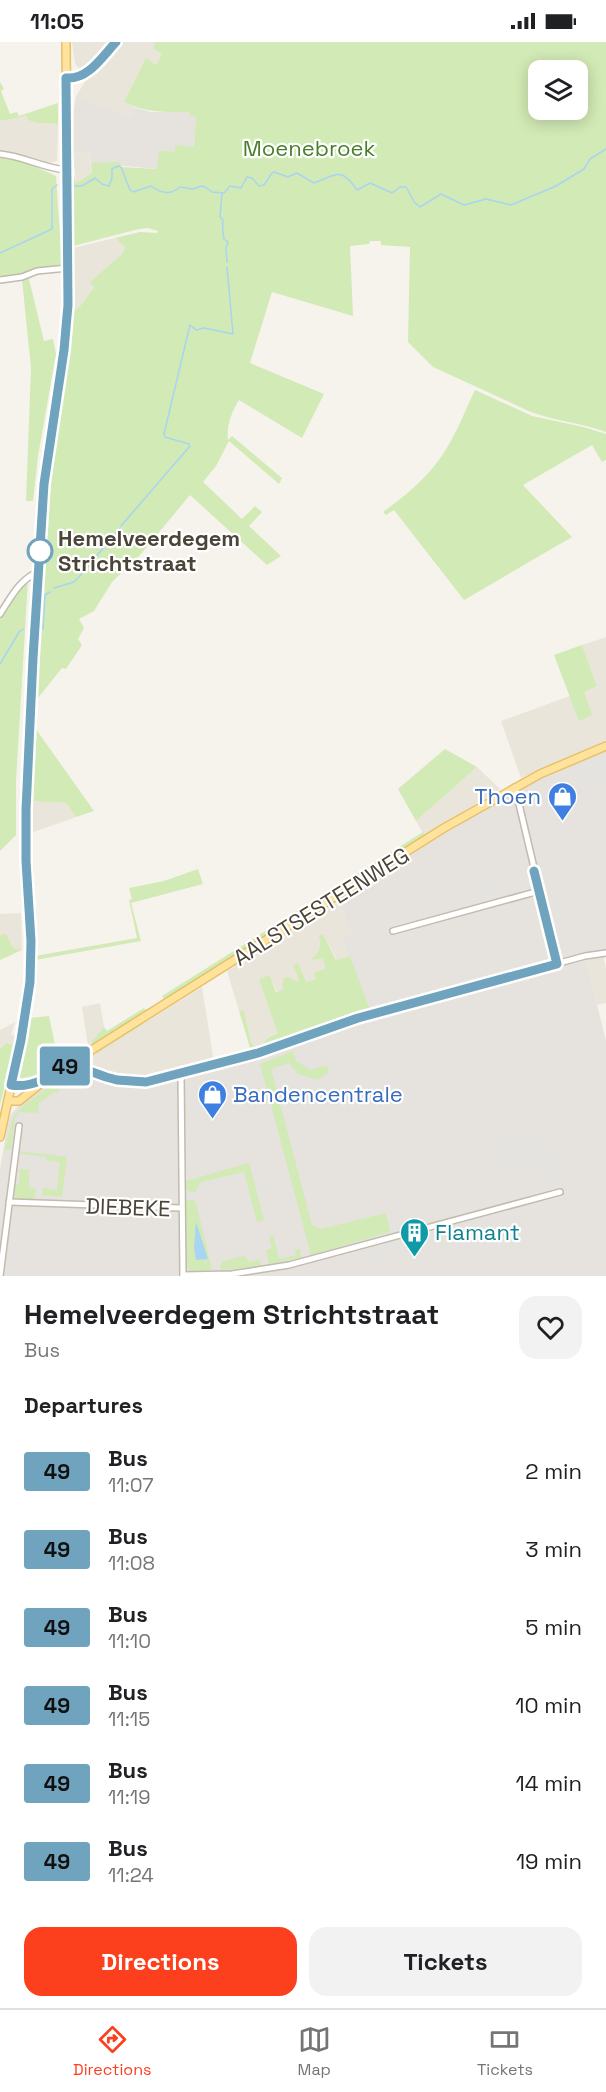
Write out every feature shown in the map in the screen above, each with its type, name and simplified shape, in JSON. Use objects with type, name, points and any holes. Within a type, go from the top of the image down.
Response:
[{"type":"main road","points":[[0,1134],[21,1040],[30,982],[31,941],[26,810],[36,608],[44,484],[67,322],[66,42]]},
{"type":"main road","name":"AALSTSESTEENWEG","points":[[8,1101],[19,1101],[44,1080],[74,1060],[444,828],[540,774],[606,746]]},
{"type":"main road","name":"AALSTSESTEENWEG","points":[[11,1085],[22,1087],[44,1080]]},
{"type":"street","points":[[66,78],[74,79],[85,75],[116,42]]},
{"type":"street","points":[[0,154],[45,167],[66,170]]},
{"type":"street","points":[[0,280],[22,277],[68,265]]},
{"type":"street","points":[[0,614],[17,590],[31,576],[39,572]]},
{"type":"street","points":[[515,787],[557,964]]},
{"type":"street","points":[[393,930],[538,891]]},
{"type":"street","points":[[74,1060],[84,1069],[117,1080],[146,1082],[258,1053],[358,1018],[585,956],[606,953]]},
{"type":"street","points":[[181,1074],[181,1208]]},
{"type":"street","points":[[0,1276],[19,1126]]},
{"type":"street","name":"DIEBEKE","points":[[9,1202],[181,1208],[183,1276],[232,1274],[290,1265],[560,1192]]},
{"type":"shaded area","points":[[72,42],[109,42],[82,71],[75,64]]},
{"type":"shaded area","points":[[121,42],[155,42],[153,49],[162,54],[156,65],[146,58],[124,102],[136,108],[130,119],[76,96],[85,82]]},
{"type":"shaded area","points":[[76,96],[130,118],[136,108],[151,112],[189,112],[196,116],[194,148],[175,145],[175,152],[157,169],[91,163],[89,152],[73,153]]},
{"type":"shaded area","points":[[27,116],[38,123],[58,124],[57,161],[44,164],[0,151],[0,121]]},
{"type":"shaded area","points":[[89,152],[92,173],[76,183],[73,153]]},
{"type":"shaded area","points":[[115,238],[125,247],[122,254],[91,282],[94,286],[73,312],[73,248]]},
{"type":"shaded area","points":[[606,637],[606,741],[521,778],[501,721],[597,686],[582,645]]},
{"type":"shaded area","points":[[606,751],[606,952],[371,1012],[342,937],[352,934],[338,900],[507,795]]},
{"type":"shaded area","points":[[606,756],[606,786],[582,795],[572,769]]},
{"type":"shaded area","points":[[477,767],[500,789],[425,836],[416,821]]},
{"type":"shaded area","points":[[29,801],[66,803],[76,817],[28,834]]},
{"type":"shaded area","points":[[496,883],[501,899],[478,905],[474,888]]},
{"type":"shaded area","points":[[338,900],[352,934],[343,937],[350,956],[337,960],[324,936],[319,940],[320,950],[312,957],[322,958],[325,965],[316,979],[306,982],[293,965],[300,980],[292,979],[284,990],[277,992],[270,975],[260,979],[278,1034],[269,1036],[263,1045],[255,1047],[251,1042],[244,1012],[239,1011],[227,971]]},
{"type":"shaded area","points":[[21,913],[22,950],[13,948],[0,935],[0,914]]},
{"type":"shaded area","points":[[603,956],[606,969],[606,1003],[597,1005],[586,960]]},
{"type":"shaded area","points":[[586,960],[606,1041],[606,1276],[0,1276],[0,1169],[8,1123],[11,1114],[20,1104],[59,1073],[72,1071],[127,1084],[144,1084],[168,1079],[259,1056],[375,1016]]},
{"type":"shaded area","points":[[202,987],[214,1062],[141,1078],[116,1077],[101,1072],[89,1064],[90,1057]]},
{"type":"shaded area","points":[[100,1003],[104,1027],[88,1046],[82,1007]]},
{"type":"shaded area","points":[[15,1022],[11,1035],[17,1036],[15,1045],[8,1043],[0,1049],[0,1030]]},
{"type":"shaded area","points":[[508,1128],[550,1146],[557,1185],[484,1152],[485,1146]]},
{"type":"shaded area","points":[[11,1229],[19,1229],[19,1244],[31,1245],[30,1255],[6,1253],[7,1244],[11,1244]]},
{"type":"shaded area","points":[[438,1231],[441,1243],[415,1249],[412,1237]]},
{"type":"shaded area","points":[[394,1242],[398,1255],[367,1264],[364,1249]]},
{"type":"green space","name":"Moenebroek","points":[[155,42],[606,42],[606,432],[531,412],[433,367],[408,342],[410,247],[381,245],[381,241],[350,246],[353,316],[272,292],[250,363],[324,394],[302,438],[239,400],[230,419],[228,440],[232,436],[282,478],[279,484],[229,441],[216,466],[203,482],[242,519],[255,506],[262,512],[249,526],[281,556],[267,565],[190,495],[141,554],[112,582],[94,611],[79,619],[84,628],[78,639],[82,645],[66,669],[62,668],[34,703],[49,476],[73,312],[94,287],[90,282],[122,254],[125,247],[115,238],[140,232],[157,233],[158,231],[148,228],[139,229],[73,246],[74,176],[76,183],[92,173],[91,163],[118,162],[121,167],[157,169],[159,151],[175,152],[175,145],[194,147],[196,117],[189,115],[189,112],[147,110],[124,102],[146,58],[156,65],[162,54],[153,49]]},
{"type":"green space","points":[[0,82],[10,114],[17,112],[19,116],[58,103],[58,124],[38,123],[28,120],[27,116],[0,121]]},
{"type":"green space","points":[[0,156],[29,164],[56,176],[62,266],[0,278]]},
{"type":"green space","points":[[29,279],[44,341],[53,339],[56,354],[38,456],[33,501],[26,501],[31,368],[22,280]]},
{"type":"green space","points":[[475,390],[532,416],[606,434],[606,460],[602,462],[592,445],[523,485],[572,537],[464,600],[394,510],[386,515],[383,512],[435,465],[452,438]]},
{"type":"green space","points":[[44,443],[47,444],[37,558],[33,557]]},
{"type":"green space","points":[[28,580],[16,781],[16,835],[0,851],[0,619]]},
{"type":"green space","points":[[582,645],[597,686],[584,692],[592,715],[579,721],[554,655]]},
{"type":"green space","points":[[33,725],[94,811],[76,817],[66,803],[29,801]]},
{"type":"green space","points":[[445,749],[477,767],[416,821],[398,789]]},
{"type":"green space","points":[[423,832],[425,836],[165,1001],[162,996]]},
{"type":"green space","points":[[198,869],[203,884],[131,903],[141,941],[35,960],[35,956],[137,938],[129,900],[132,899],[129,888],[164,881]]},
{"type":"green space","points":[[6,934],[13,948],[22,950],[0,960],[0,935]]},
{"type":"green space","points":[[323,934],[336,960],[350,956],[371,1012],[251,1051],[239,1011],[244,1011],[251,1042],[255,1047],[263,1045],[269,1037],[278,1034],[259,979],[270,975],[276,992],[283,990],[282,984],[285,977],[299,980],[293,965],[298,963],[306,982],[316,979],[314,973],[324,969],[325,965],[322,958],[313,960],[312,957],[319,950],[319,936]]},
{"type":"green space","points":[[144,1008],[147,1012],[139,1017],[143,1024],[97,1053],[94,1050],[111,1039],[109,1035],[93,1045],[91,1041],[104,1027],[107,1031]]},
{"type":"green space","points":[[49,1016],[59,1064],[22,1082],[18,1076],[30,1018]]},
{"type":"green space","points":[[7,1043],[15,1045],[0,1105],[0,1049]]},
{"type":"green space","points":[[293,1051],[296,1061],[311,1070],[327,1065],[329,1072],[318,1080],[298,1074],[289,1063],[271,1069],[312,1225],[321,1229],[386,1213],[390,1232],[311,1255],[260,1064]]},
{"type":"green space","points":[[59,1079],[58,1093],[54,1092],[39,1103],[38,1113],[19,1112],[15,1118],[11,1150],[5,1149],[13,1117],[23,1106]]},
{"type":"green space","points":[[17,1151],[67,1157],[62,1197],[42,1195],[43,1188],[57,1190],[60,1162]]},
{"type":"green space","points":[[249,1163],[264,1220],[257,1222],[244,1172],[201,1182],[195,1192],[190,1192],[185,1188],[186,1181]]},
{"type":"green space","points":[[20,1169],[29,1170],[29,1187],[36,1188],[34,1200],[15,1198],[14,1184],[19,1184]]},
{"type":"green space","points":[[185,1200],[194,1200],[196,1203],[212,1269],[210,1270],[191,1271],[185,1265]]},
{"type":"green space","points":[[273,1235],[279,1259],[296,1255],[295,1249],[300,1249],[301,1257],[269,1265],[266,1250],[272,1248],[269,1236]]},
{"type":"green space","points":[[245,1256],[249,1262],[260,1259],[261,1266],[221,1270],[220,1265],[223,1261]]},
{"type":"water","points":[[196,1222],[208,1259],[196,1260],[194,1248]]},
{"type":"waterway","points":[[73,186],[82,186],[95,178],[109,186],[112,169],[118,166],[121,167],[130,190],[133,192],[151,186],[166,192],[173,192],[180,187],[193,189],[201,186],[212,192],[224,193],[230,186],[241,188],[247,177],[252,178],[259,186],[264,185],[274,172],[288,177],[297,173],[314,183],[338,174],[347,178],[357,190],[370,183],[392,193],[400,187],[406,187],[415,203],[420,207],[441,194],[464,205],[486,199],[511,205],[556,186],[584,169],[590,159],[606,149]]},
{"type":"waterway","points":[[0,253],[52,229],[52,189],[57,185]]},
{"type":"waterway","points":[[222,194],[220,217],[223,220],[224,239],[228,242],[227,262]]},
{"type":"waterway","points":[[121,526],[190,446],[165,437],[164,434],[190,325],[196,330],[204,328],[233,334],[227,267]]},
{"type":"waterway","points":[[54,588],[74,582],[120,528]]},
{"type":"waterway","points":[[40,630],[43,629],[45,595],[50,592]]},
{"type":"waterway","points":[[0,664],[23,629]]},
{"type":"bus line","name":"49","points":[[116,42],[85,75],[74,79],[66,78],[68,305],[64,350],[44,484],[26,776],[30,982],[11,1085],[22,1087],[44,1080],[74,1060],[84,1069],[106,1077],[146,1082],[258,1053],[358,1018],[557,964],[534,871]]},
{"type":"place","name":"Hemelveerdegem Strichtstraat","points":[[40,551]]},
{"type":"place","name":"Thoen","points":[[562,822]]},
{"type":"place","name":"Bandencentrale","points":[[212,1120]]},
{"type":"place","name":"Flamant","points":[[414,1258]]}]
